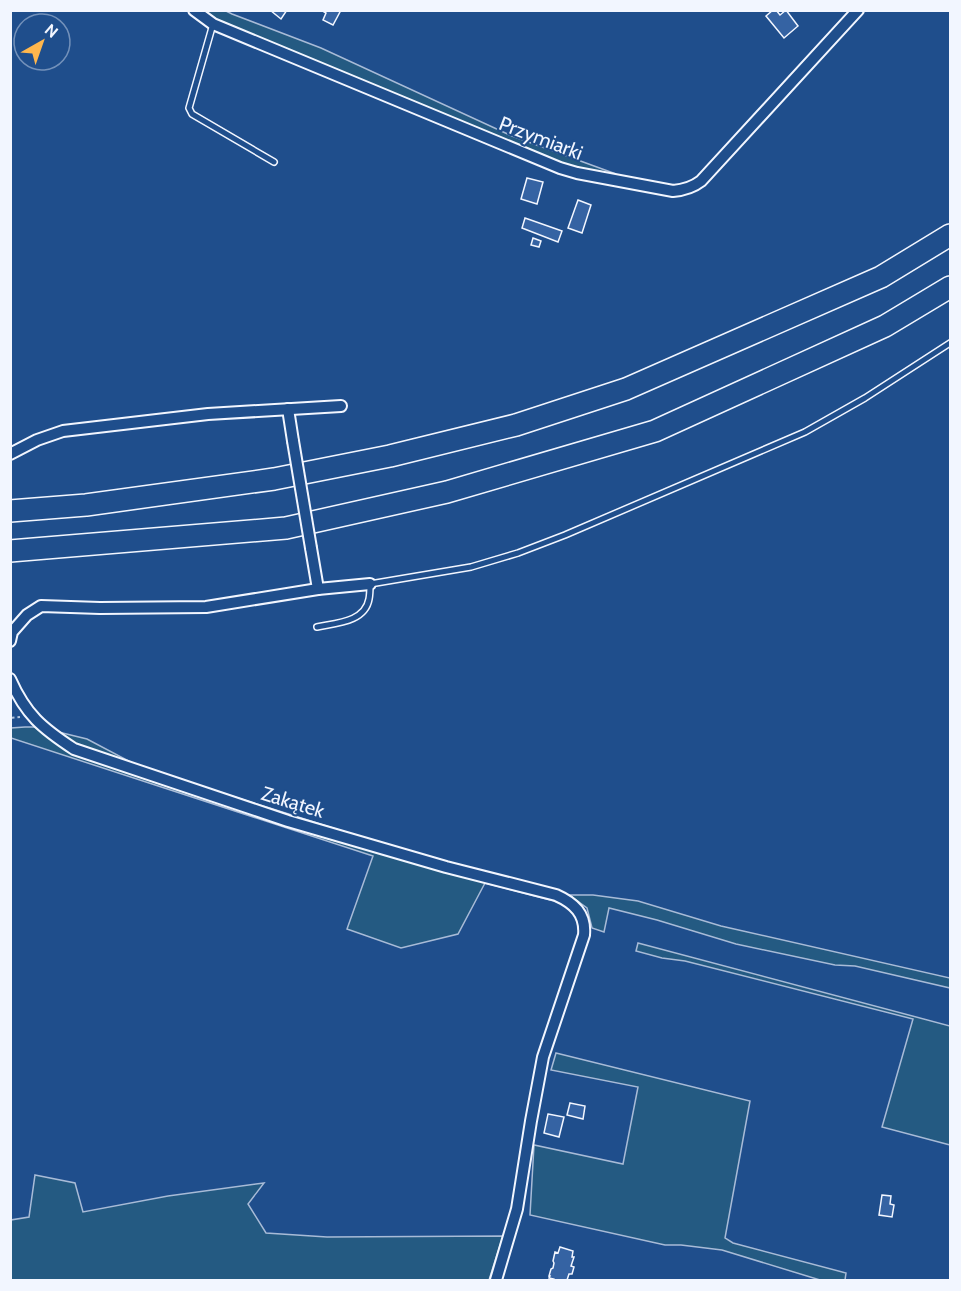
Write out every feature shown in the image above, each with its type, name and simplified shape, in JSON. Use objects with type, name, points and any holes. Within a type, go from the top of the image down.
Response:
[{"type":"highway","points":[[10,511],[86,505],[274,479],[390,456],[516,425],[626,389],[882,277],[951,235]]},
{"type":"highway","points":[[10,551],[286,528],[447,492],[655,431],[885,326],[951,287]]},
{"type":"street","name":"Przymiarki","points":[[194,10],[213,24],[560,168],[673,191],[693,187],[701,181],[858,10]]},
{"type":"street","points":[[10,454],[37,440],[63,431],[208,414],[341,406]]},
{"type":"street","points":[[288,409],[318,589]]},
{"type":"street","points":[[10,641],[12,632],[27,615],[41,606],[206,607],[318,589],[370,584]]},
{"type":"street","name":"Zakątek","points":[[10,679],[32,715],[48,732],[74,750],[288,820],[446,867],[556,895],[567,900],[580,913],[585,926],[584,935],[543,1057],[517,1209],[496,1281]]},
{"type":"lane","points":[[213,24],[189,108],[192,114],[274,162]]},
{"type":"lane","points":[[317,627],[342,622],[363,613],[369,601],[370,584],[471,567],[518,553],[805,432],[865,398],[951,343]]},
{"type":"shaded area","points":[[203,11],[226,11],[321,48],[512,136],[616,174],[594,172],[554,161],[246,32]]},
{"type":"shaded area","points":[[38,727],[87,739],[140,767],[377,842],[569,895],[566,904],[485,883],[458,934],[401,948],[347,929],[373,856],[11,738],[11,728]]},
{"type":"shaded area","points":[[569,895],[593,895],[638,901],[721,926],[950,978],[950,988],[855,966],[835,965],[736,944],[609,908],[604,932],[592,928],[587,908]]},
{"type":"shaded area","points":[[638,943],[950,1026],[950,1145],[882,1127],[913,1019],[685,961],[636,951]]},
{"type":"shaded area","points":[[556,1053],[750,1101],[725,1238],[733,1243],[846,1273],[845,1280],[820,1280],[722,1250],[665,1245],[530,1215],[534,1145],[623,1164],[638,1087],[551,1070]]},
{"type":"shaded area","points":[[35,1175],[75,1183],[83,1212],[168,1196],[264,1183],[248,1204],[266,1233],[327,1237],[503,1236],[489,1280],[11,1280],[11,1220],[29,1217]]},
{"type":"building","points":[[270,10],[287,10],[281,19]]},
{"type":"building","points":[[321,10],[341,10],[333,25],[323,20],[326,13]]},
{"type":"building","points":[[773,10],[780,15],[786,10],[798,26],[784,38],[766,16]]},
{"type":"building","points":[[527,178],[543,182],[537,204],[521,199]]},
{"type":"building","points":[[578,200],[591,205],[582,233],[568,228]]},
{"type":"building","points":[[525,218],[562,231],[558,242],[522,228]]},
{"type":"building","points":[[533,238],[541,241],[539,247],[531,245]]},
{"type":"building","points":[[570,1103],[585,1106],[583,1119],[567,1115]]},
{"type":"building","points":[[548,1114],[564,1117],[559,1137],[544,1133]]},
{"type":"building","points":[[882,1195],[891,1196],[890,1204],[894,1205],[892,1217],[879,1215]]},
{"type":"building","points":[[560,1247],[573,1251],[571,1266],[574,1267],[567,1280],[549,1278],[555,1252],[558,1253]]}]
